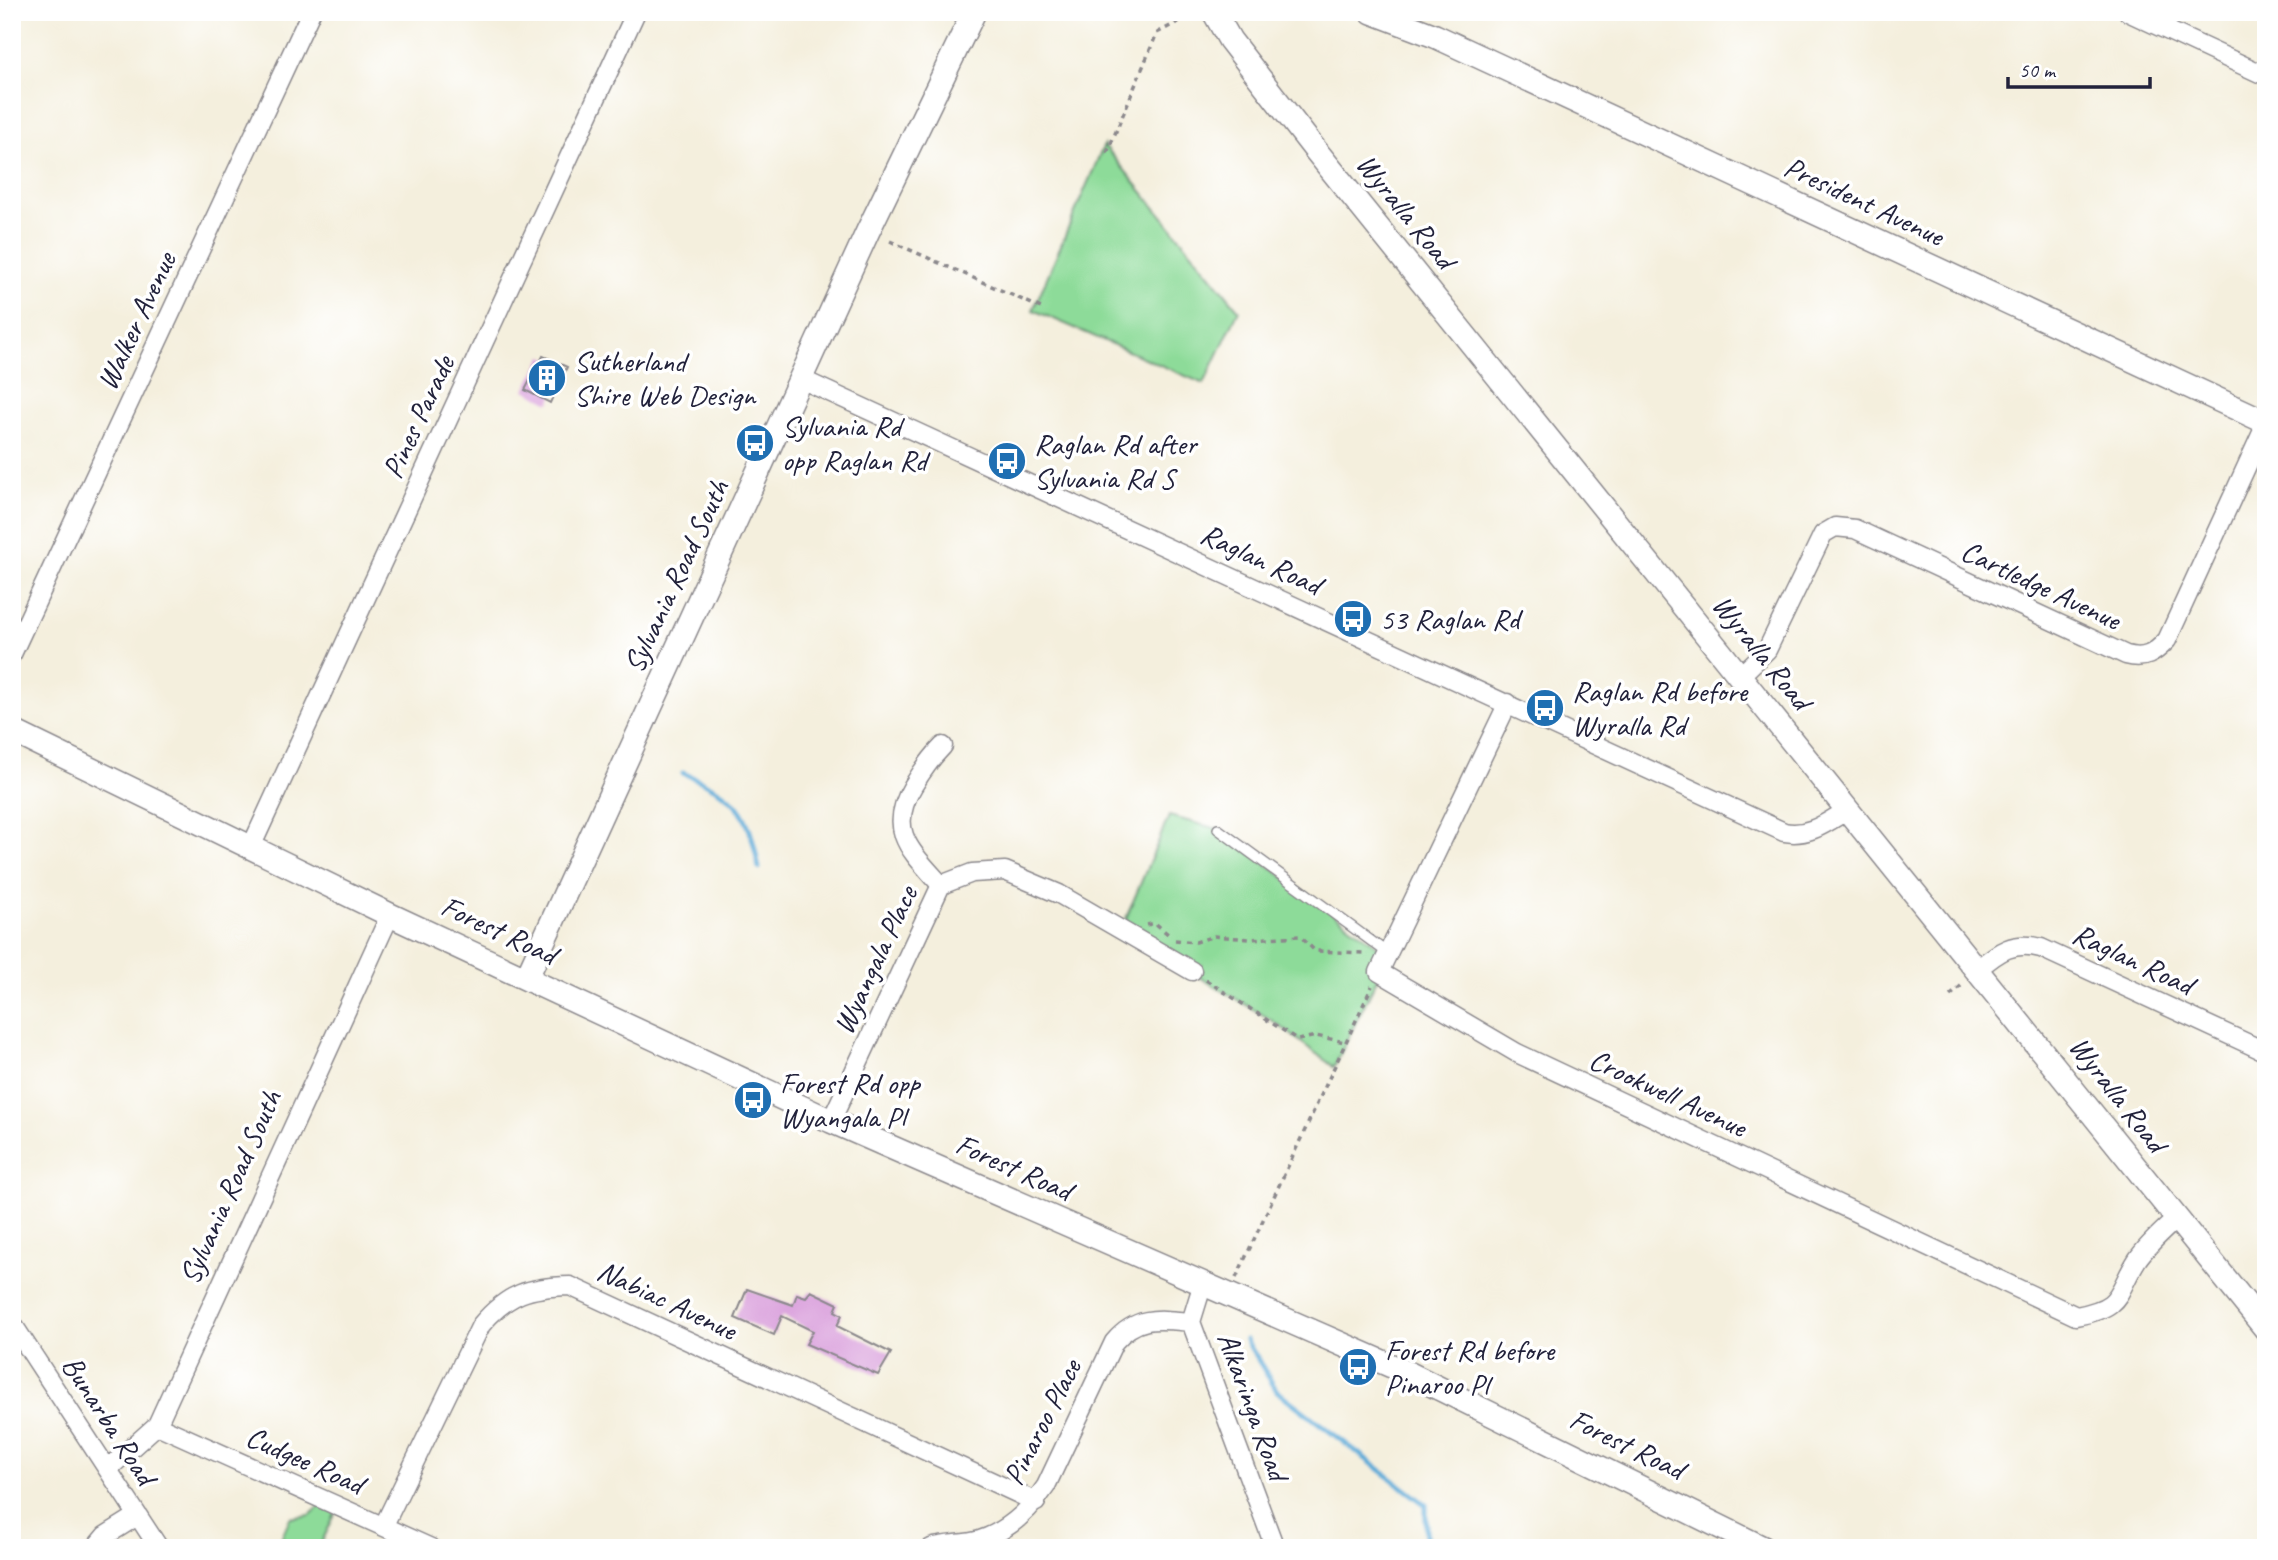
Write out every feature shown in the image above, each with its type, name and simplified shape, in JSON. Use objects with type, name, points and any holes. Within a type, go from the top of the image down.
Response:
[{"type":"street","name":"Walker Avenue","points":[[12,654],[311,12]]},
{"type":"street","name":"Pines Parade","points":[[252,845],[636,12]]},
{"type":"street","name":"Sylvania Road South","points":[[527,977],[801,379],[974,12]]},
{"type":"street","name":"Wyralla Road","points":[[1214,12],[1230,40],[1313,147],[1849,808],[2266,1329]]},
{"type":"street","name":"President Avenue","points":[[1372,12],[1435,36],[2266,423]]},
{"type":"street","name":"President Avenue","points":[[1394,12],[1435,36]]},
{"type":"street","points":[[2129,12],[2168,20],[2266,76]]},
{"type":"street","name":"Raglan Road","points":[[801,379],[1784,832],[1798,835],[1814,830],[1849,808]]},
{"type":"street","name":"Cartledge Avenue","points":[[1740,676],[1767,650],[1823,534],[1842,526],[1856,529],[2126,655],[2144,657],[2153,654],[2167,640],[2266,423]]},
{"type":"street","points":[[1379,972],[1508,703]]},
{"type":"street","name":"Forest Road","points":[[12,731],[252,845],[390,915],[831,1121],[1410,1374],[1763,1548]]},
{"type":"street","points":[[941,885],[919,861],[901,830],[900,816],[903,803],[929,760],[943,746]]},
{"type":"street","name":"Wyangala Place","points":[[831,1121],[941,885],[972,873],[1006,872],[1059,894],[1192,971]]},
{"type":"street","name":"Sylvania Road South","points":[[108,1469],[157,1425],[390,915]]},
{"type":"street","name":"Raglan Road","points":[[1978,969],[1998,951],[2011,946],[2026,944],[2041,948],[2266,1052]]},
{"type":"street","name":"Crookwell Avenue","points":[[1379,972],[1517,1053],[2076,1317],[2102,1311],[2121,1294],[2136,1261],[2150,1243],[2176,1219]]},
{"type":"street","name":"Alkaringa Road","points":[[1203,1283],[1192,1322],[1275,1548]]},
{"type":"street","name":"Nabiac Avenue","points":[[384,1525],[481,1325],[496,1307],[518,1293],[543,1287],[570,1286],[1035,1502]]},
{"type":"street","name":"Pinaroo Place","points":[[931,1548],[980,1540],[1016,1522],[1035,1502],[1046,1486],[1114,1342],[1127,1326],[1148,1320],[1192,1322]]},
{"type":"street","name":"Bunarba Road","points":[[12,1322],[159,1548]]},
{"type":"street","name":"Cudgee Road","points":[[157,1425],[431,1548]]},
{"type":"street","points":[[95,1548],[105,1536],[137,1516]]},
{"type":"lane","points":[[1218,829],[1389,954]]},
{"type":"path","points":[[1107,153],[1157,33],[1197,12]]},
{"type":"path","points":[[890,241],[1041,307]]},
{"type":"path","points":[[1121,930],[1155,923],[1174,939],[1196,942],[1214,936],[1250,939],[1300,936],[1315,951],[1389,954]]},
{"type":"path","points":[[1192,971],[1298,1040],[1316,1036],[1345,1042]]},
{"type":"path","points":[[1229,1293],[1379,972]]},
{"type":"green space","points":[[1104,145],[1239,310],[1204,384],[1033,310]]},
{"type":"green space","points":[[1169,816],[1218,829],[1389,954],[1334,1067],[1273,1021],[1121,930]]},
{"type":"green space","points":[[327,1500],[339,1506],[319,1548],[277,1548],[290,1518],[310,1515]]},
{"type":"building","name":"Sutherland Shire Web Design","points":[[543,356],[567,367],[550,403],[525,390]]},
{"type":"building","points":[[747,1289],[793,1305],[797,1294],[806,1297],[811,1291],[838,1304],[835,1311],[842,1315],[837,1326],[891,1353],[878,1375],[806,1344],[813,1331],[782,1316],[774,1335],[735,1318]]},
{"type":"waterway","points":[[683,773],[717,790],[738,807],[750,831],[759,868]]},
{"type":"waterway","points":[[1246,1340],[1277,1391],[1426,1505],[1426,1544],[1429,1548]]},
{"type":"place","name":"Sutherland Shire Web Design","points":[[547,378]]},
{"type":"place","name":"Sylvania Rd opp Raglan Rd","points":[[755,443]]},
{"type":"place","name":"Raglan Rd after Sylvania Rd S","points":[[1007,461]]},
{"type":"place","name":"53 Raglan Rd","points":[[1353,619]]},
{"type":"place","name":"Raglan Rd before Wyralla Rd","points":[[1545,708]]},
{"type":"place","name":"Forest Rd opp Wyangala Pl","points":[[753,1100]]},
{"type":"place","name":"Forest Rd before Pinaroo Pl","points":[[1358,1367]]}]
